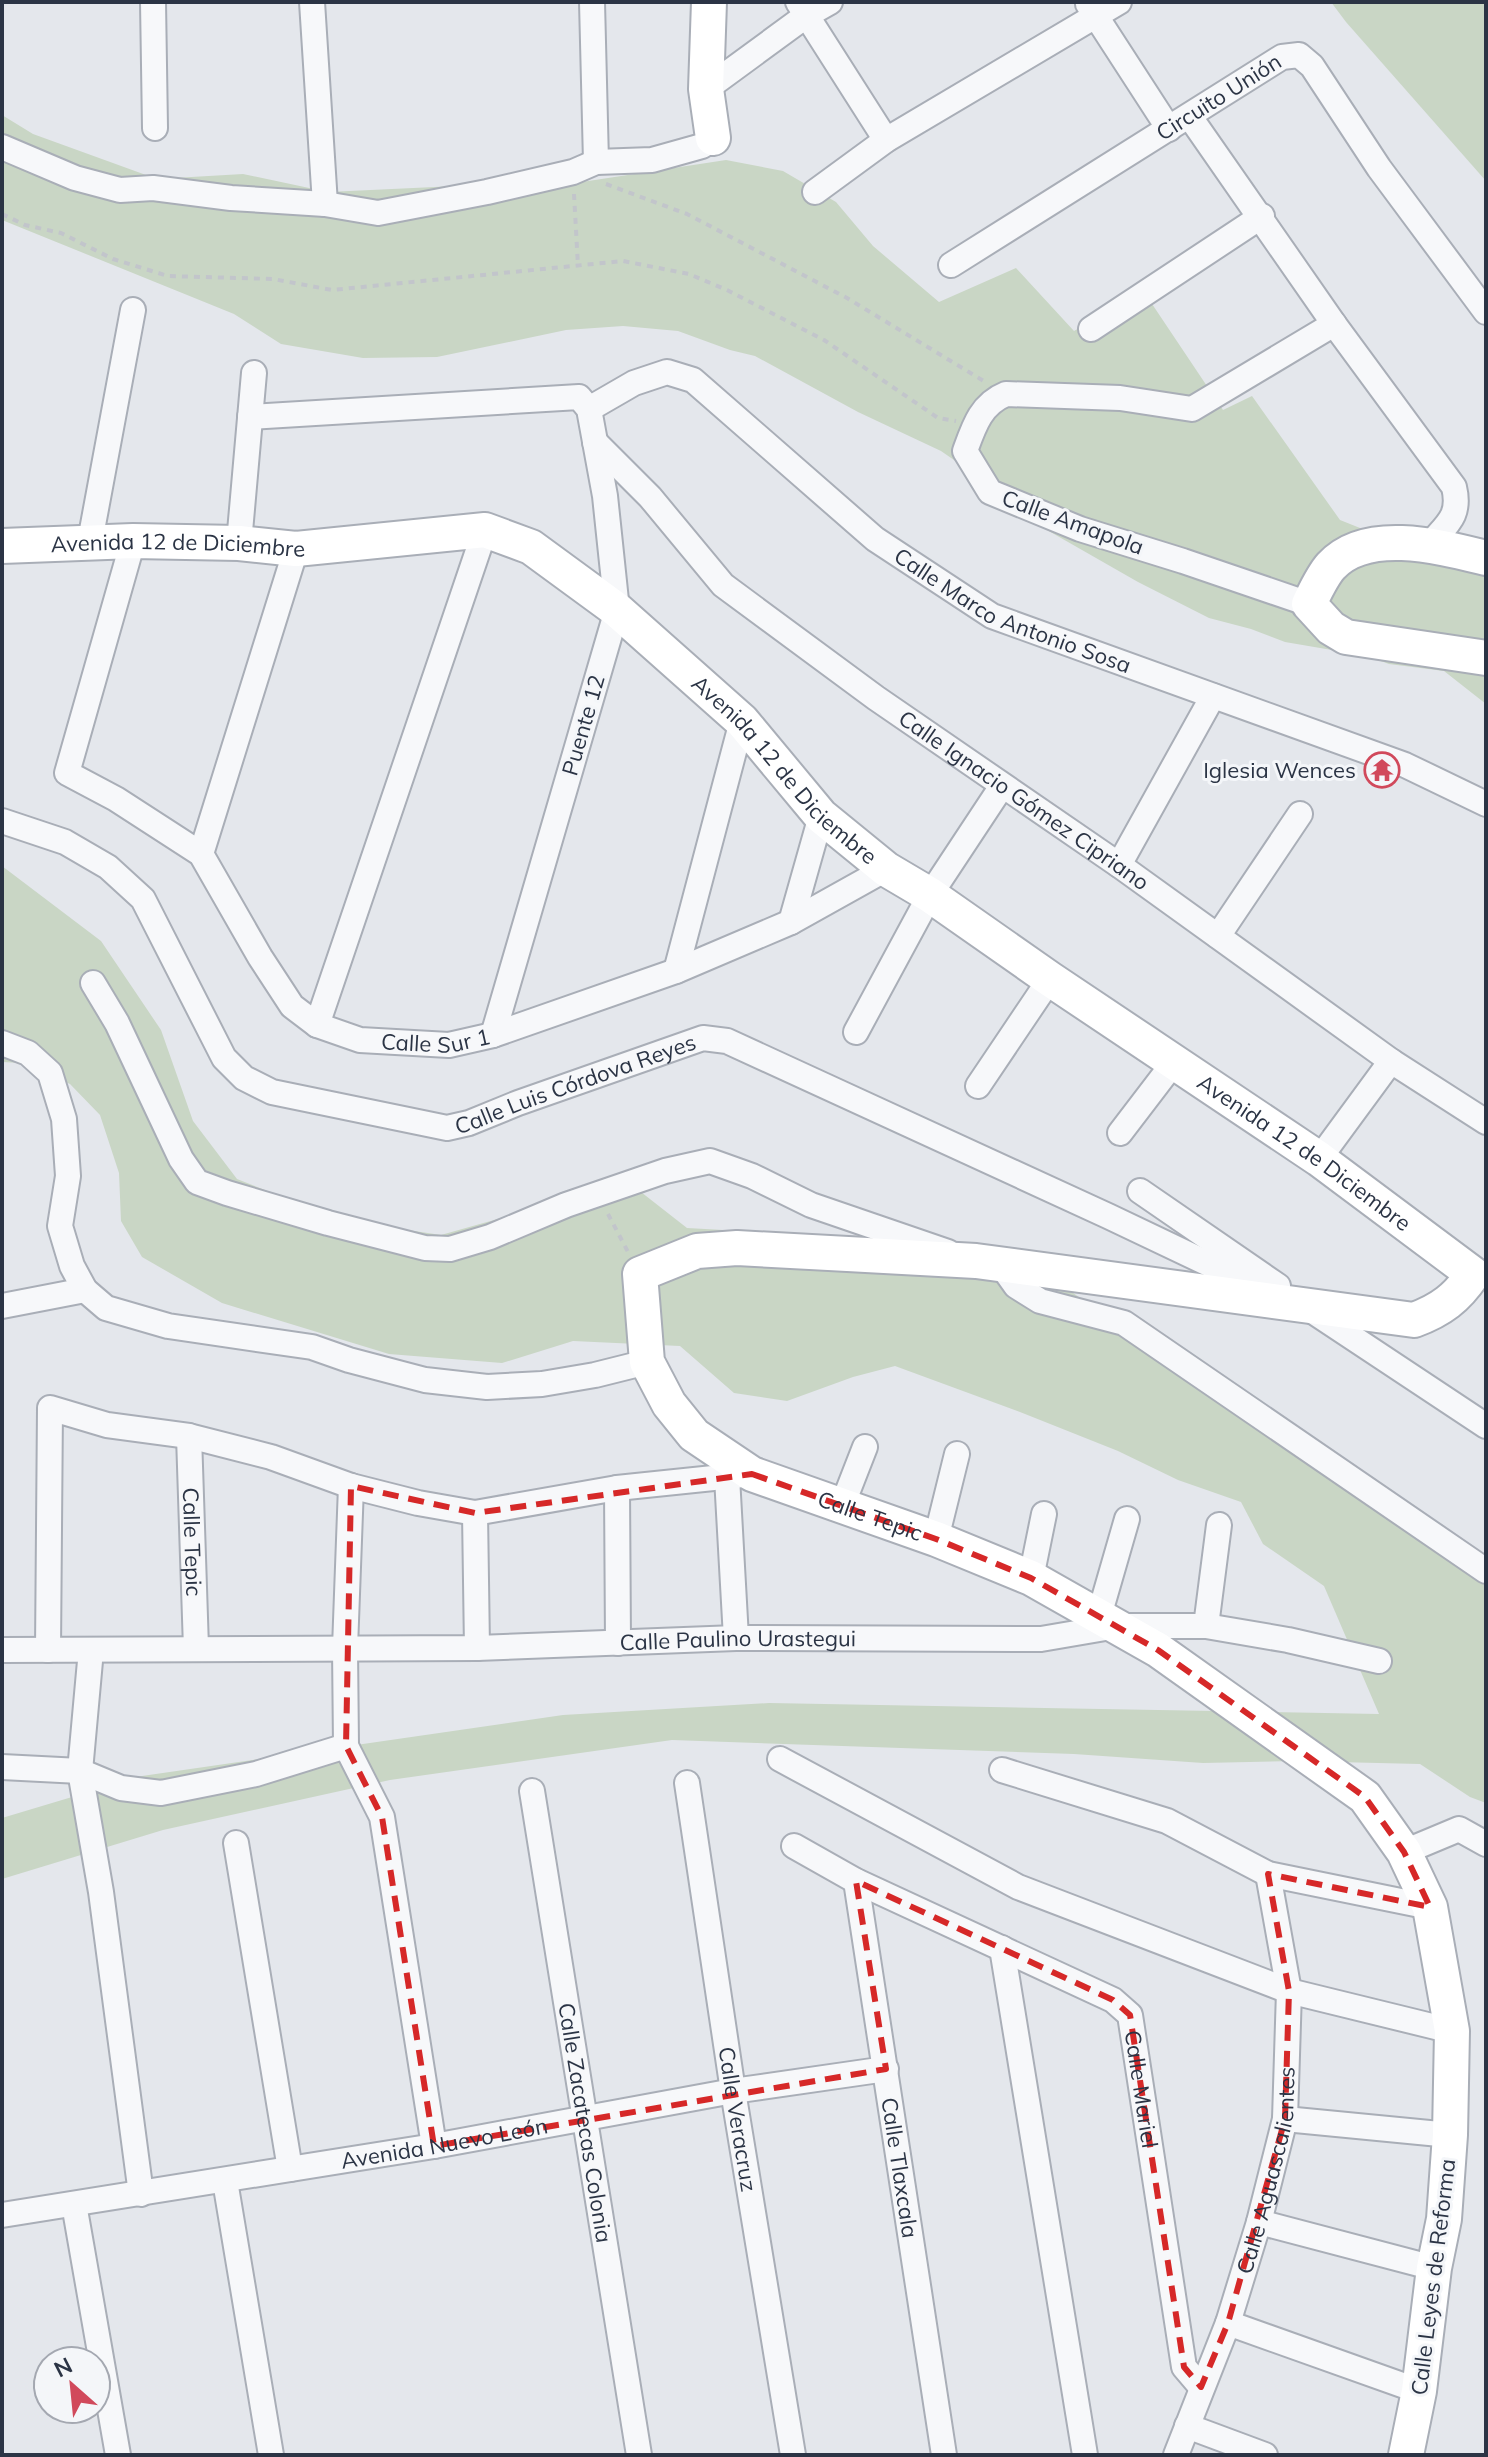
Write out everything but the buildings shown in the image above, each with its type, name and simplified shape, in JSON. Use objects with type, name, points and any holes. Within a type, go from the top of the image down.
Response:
[{"type":"street","points":[[153,2],[155,128]]},
{"type":"street","points":[[312,2],[325,204]]},
{"type":"street","points":[[592,2],[596,162]]},
{"type":"street","points":[[2,147],[75,178],[120,190],[153,188],[231,198],[325,204],[378,213],[573,172],[596,162],[652,160],[702,146],[713,138],[706,89],[709,2]]},
{"type":"street","points":[[706,89],[802,9],[830,2]]},
{"type":"street","points":[[815,192],[886,140],[1091,10],[1119,2]]},
{"type":"street","points":[[802,9],[886,140]]},
{"type":"street","points":[[1091,10],[1180,123],[1262,216],[1334,324],[1454,487],[1457,499],[1455,515],[1430,544]]},
{"type":"street","name":"Circuito Unión","points":[[951,265],[1282,57],[1299,55],[1312,66],[1379,168],[1486,312]]},
{"type":"street","points":[[1091,329],[1262,216]]},
{"type":"street","points":[[90,541],[133,310]]},
{"type":"street","points":[[975,424],[994,399],[1006,394],[1120,398],[1192,409],[1334,324]]},
{"type":"street","name":"Calle Marco Antonio Sosa","points":[[589,409],[634,383],[667,372],[693,380],[875,539],[992,616],[1405,765],[1486,804]]},
{"type":"street","points":[[239,543],[254,373]]},
{"type":"street","points":[[250,417],[579,397],[589,409]]},
{"type":"street","name":"Puente 12","points":[[493,1035],[617,610],[605,496],[589,409]]},
{"type":"street","name":"Calle Amapola","points":[[975,424],[965,451],[990,492],[1080,529],[1183,561],[1319,586],[1331,628],[1346,637],[1486,658]]},
{"type":"street","name":"Calle Ignacio Gómez Cipriano","points":[[595,442],[650,497],[723,585],[876,698],[1119,865],[1391,1061],[1486,1122]]},
{"type":"street","points":[[317,1025],[485,530]]},
{"type":"street","name":"Avenida 12 de Diciembre","points":[[2,546],[133,541],[239,543],[296,549],[485,530],[531,547],[617,610],[742,721],[821,816],[886,869],[930,895],[1319,1159],[1480,1278]]},
{"type":"street","name":"Calle Sur 1","points":[[133,541],[67,773],[116,799],[201,854],[292,1006],[317,1025],[360,1040],[449,1045],[493,1035],[676,971],[791,922],[886,869]]},
{"type":"street","points":[[1319,586],[1349,552],[1387,544],[1430,544],[1486,558]]},
{"type":"street","points":[[201,854],[296,549]]},
{"type":"street","points":[[1119,865],[1213,696]]},
{"type":"street","points":[[676,971],[742,721]]},
{"type":"street","points":[[856,1032],[930,895],[1002,786]]},
{"type":"street","points":[[1218,936],[1300,814]]},
{"type":"street","points":[[791,922],[821,816]]},
{"type":"street","name":"Calle Luis Córdova Reyes","points":[[2,821],[65,842],[108,867],[143,899],[224,1058],[244,1078],[272,1092],[447,1128],[469,1123],[703,1038],[727,1041],[1273,1292]]},
{"type":"street","points":[[978,1086],[1050,979]]},
{"type":"street","points":[[93,983],[117,1023],[181,1159],[197,1182],[328,1223],[425,1248],[450,1249],[665,1171],[710,1161],[752,1176],[811,1205],[989,1263],[1040,1301],[1124,1323],[1486,1571]]},
{"type":"street","points":[[2,1043],[28,1053],[50,1073],[64,1119],[68,1176],[60,1226],[72,1266],[85,1290],[106,1308],[168,1326],[312,1347],[425,1380],[487,1387],[542,1384],[595,1375],[646,1352]]},
{"type":"street","points":[[1120,1133],[1175,1061]]},
{"type":"street","points":[[1319,1159],[1391,1061]]},
{"type":"street","points":[[1140,1191],[1273,1292],[1305,1307],[1486,1426]]},
{"type":"street","points":[[736,1638],[740,1476],[694,1435],[669,1404],[646,1352],[640,1283],[697,1251],[737,1248],[989,1263],[1273,1292]]},
{"type":"street","points":[[1305,1307],[1414,1320],[1439,1311],[1480,1278]]},
{"type":"street","points":[[2,1306],[85,1290]]},
{"type":"street","name":"Calle Tepic","points":[[48,1650],[50,1408],[107,1425],[189,1436],[271,1457],[351,1486],[475,1513],[617,1488],[740,1476],[842,1506],[936,1539],[1031,1578],[1158,1650],[1365,1797],[1404,1852],[1430,1907]]},
{"type":"street","name":"Calle Tepic","points":[[189,1436],[196,1648]]},
{"type":"street","points":[[842,1506],[865,1447]]},
{"type":"street","points":[[936,1539],[957,1454]]},
{"type":"street","points":[[351,1486],[345,1648],[346,1746],[382,1817],[434,2146]]},
{"type":"street","points":[[617,1488],[618,1643]]},
{"type":"street","points":[[475,1513],[477,1648]]},
{"type":"street","points":[[1031,1578],[1044,1514]]},
{"type":"street","points":[[1108,1621],[1127,1519]]},
{"type":"street","points":[[1206,1626],[1219,1525]]},
{"type":"street","name":"Calle Paulino Urastegui","points":[[2,1650],[477,1648],[736,1638],[1041,1639],[1108,1621],[1206,1626],[1288,1640],[1379,1661]]},
{"type":"street","points":[[91,1650],[80,1771],[101,1892],[141,2194]]},
{"type":"street","points":[[2,1767],[80,1771],[121,1788],[161,1793],[256,1774],[346,1746]]},
{"type":"street","points":[[780,1759],[1018,1887],[1289,1991],[1452,2031]]},
{"type":"street","points":[[1002,1770],[1167,1821],[1268,1874],[1430,1907]]},
{"type":"street","name":"Calle Veracruz","points":[[687,1783],[733,2091],[793,2455]]},
{"type":"street","name":"Calle Zacatecas Colonia","points":[[532,1791],[639,2455]]},
{"type":"street","points":[[1404,1852],[1459,1829],[1486,1844]]},
{"type":"street","points":[[236,1843],[290,2169]]},
{"type":"street","name":"Calle Mariel","points":[[794,1846],[856,1881],[1113,2000],[1130,2015],[1184,2367],[1201,2387]]},
{"type":"street","name":"Calle Aguascalientes","points":[[1176,2455],[1228,2323],[1259,2222],[1285,2119],[1289,1991],[1268,1874]]},
{"type":"street","name":"Calle Tlaxcala","points":[[856,1881],[944,2455]]},
{"type":"street","name":"Calle Leyes de Reforma","points":[[1406,2455],[1419,2391],[1434,2268],[1444,2219],[1450,2135],[1452,2031],[1430,1907]]},
{"type":"street","points":[[1002,1948],[1085,2455]]},
{"type":"street","name":"Avenida Nuevo León","points":[[2,2215],[434,2146],[733,2091],[886,2069]]},
{"type":"street","points":[[1285,2119],[1450,2135]]},
{"type":"street","points":[[225,2181],[271,2455]]},
{"type":"street","points":[[74,2204],[118,2455]]},
{"type":"street","points":[[1259,2222],[1434,2268]]},
{"type":"street","points":[[1228,2323],[1419,2391]]},
{"type":"street","points":[[1187,2426],[1265,2455]]},
{"type":"path","points":[[578,266],[573,172],[687,214],[847,298],[1006,394]]},
{"type":"path","points":[[2,214],[25,225],[61,233],[113,259],[168,276],[273,279],[332,290],[623,261],[689,274],[824,340],[938,418],[975,424]]},
{"type":"path","points":[[598,1194],[640,1283]]},
{"type":"highlighted area","points":[[752,1474],[936,1539],[1031,1578],[1158,1650],[1365,1797],[1404,1852],[1430,1907],[1268,1874],[1289,1991],[1285,2119],[1228,2323],[1201,2387],[1184,2367],[1130,2015],[1113,2000],[856,1881],[886,2069],[434,2146],[382,1817],[346,1746],[351,1486],[475,1513]]},
{"type":"green space","points":[[1331,2],[1486,2],[1486,181],[1346,22]]},
{"type":"green space","points":[[2,115],[33,134],[157,179],[243,174],[328,192],[456,186],[549,187],[726,160],[783,171],[836,202],[873,246],[939,302],[1016,268],[1074,331],[1144,292],[1223,410],[1252,396],[1340,520],[1460,568],[1486,570],[1486,704],[1444,671],[1389,664],[1367,656],[1285,642],[1209,618],[1033,522],[980,478],[941,451],[858,412],[755,356],[678,331],[623,326],[566,330],[437,357],[363,358],[281,344],[234,314],[2,220]]},
{"type":"green space","points":[[2,866],[101,941],[161,1030],[193,1121],[237,1179],[341,1220],[441,1235],[632,1185],[687,1228],[945,1242],[1054,1280],[1486,1575],[1486,1803],[1470,1797],[1420,1764],[1295,1761],[1203,1763],[1074,1754],[672,1740],[390,1780],[163,1830],[2,1879],[2,1818],[142,1776],[563,1715],[769,1703],[1379,1714],[1324,1586],[1263,1544],[1241,1502],[1178,1480],[1118,1451],[1020,1412],[895,1366],[853,1377],[787,1401],[734,1393],[680,1346],[573,1341],[502,1363],[389,1354],[222,1303],[142,1257],[121,1221],[119,1173],[100,1115],[70,1084],[22,1063],[2,1062]]},
{"type":"place","name":"Iglesia Wences","points":[[1382,770]]}]
